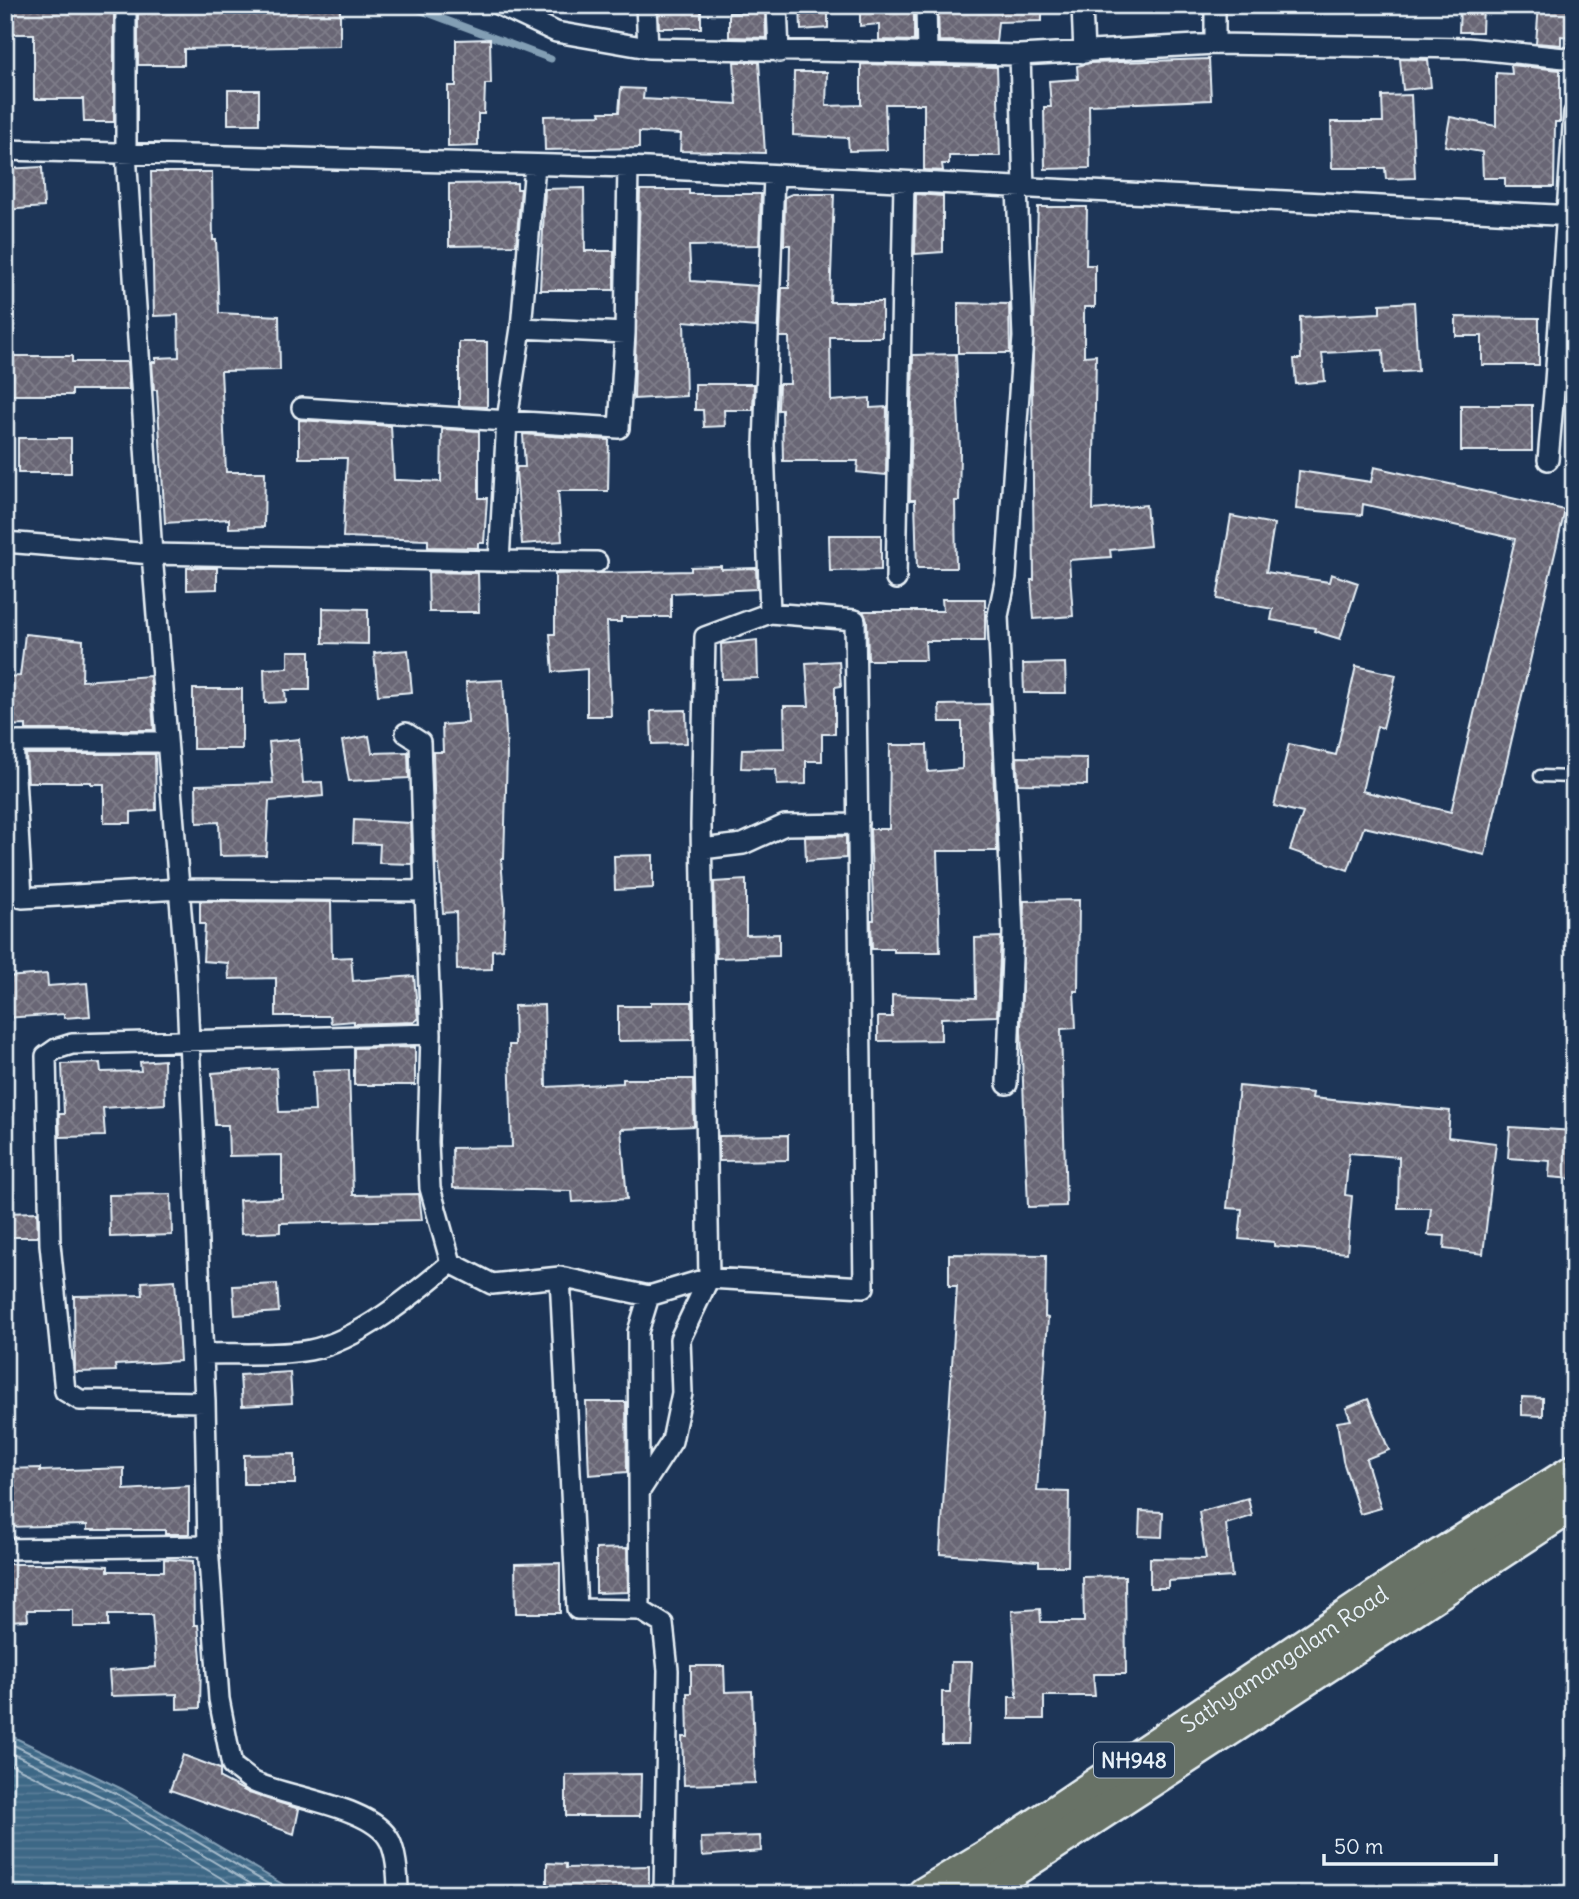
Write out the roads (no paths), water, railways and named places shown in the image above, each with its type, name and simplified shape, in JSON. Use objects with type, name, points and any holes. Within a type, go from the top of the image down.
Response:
[{"type":"highway","name":"Sathyamangalam Road","points":[[924,1894],[1012,1841],[1401,1580],[1574,1471]]},
{"type":"highway","name":"Sathyamangalam Road","points":[[977,1894],[1574,1504]]},
{"type":"street","points":[[126,5],[126,153],[152,554],[180,889],[203,1354],[208,1546],[219,1699],[232,1766],[254,1782],[328,1803],[375,1825],[390,1840],[398,1873],[398,1894]]},
{"type":"street","points":[[500,5],[556,32],[649,48],[1020,55],[1215,44],[1467,48],[1574,59]]},
{"type":"street","points":[[646,5],[649,48]]},
{"type":"street","points":[[777,5],[779,52]]},
{"type":"street","points":[[926,5],[927,54]]},
{"type":"street","points":[[1082,5],[1084,53]]},
{"type":"street","points":[[1215,5],[1215,44]]},
{"type":"street","points":[[1007,1084],[1013,932],[998,616],[1006,577],[1023,337],[1020,55]]},
{"type":"street","points":[[1548,460],[1564,381],[1574,113]]},
{"type":"street","points":[[5,150],[628,167],[1569,216]]},
{"type":"street","points":[[499,561],[507,419],[522,328],[535,165]]},
{"type":"street","points":[[302,408],[619,428],[625,333],[628,167]]},
{"type":"street","points":[[770,613],[764,445],[774,175]]},
{"type":"street","points":[[896,579],[904,183]]},
{"type":"street","points":[[522,328],[625,333]]},
{"type":"street","points":[[5,542],[152,554],[597,562]]},
{"type":"street","points":[[406,733],[421,742],[431,1034],[428,1142],[430,1188],[451,1263],[492,1284],[560,1277],[649,1296],[709,1278],[864,1287],[855,620],[770,613],[705,637],[702,849],[709,1278],[680,1339],[682,1393],[672,1441],[641,1489]]},
{"type":"street","points":[[166,742],[9,742],[14,898],[180,889],[425,891]]},
{"type":"street","points":[[702,849],[743,844],[785,825],[858,824]]},
{"type":"street","points":[[205,1402],[80,1400],[71,1398],[65,1391],[50,1244],[46,1056],[72,1044],[431,1034]]},
{"type":"street","points":[[203,1354],[311,1350],[349,1335],[408,1299],[451,1263]]},
{"type":"street","points":[[560,1277],[578,1609],[640,1610],[663,1624],[668,1670],[664,1894]]},
{"type":"street","points":[[640,1610],[638,1332],[649,1296]]},
{"type":"street","points":[[5,1549],[208,1546]]},
{"type":"lane","points":[[1540,776],[1574,777]]},
{"type":"water","points":[[5,1733],[122,1789],[299,1894],[5,1894]]},
{"type":"waterway","points":[[406,5],[551,59]]}]
